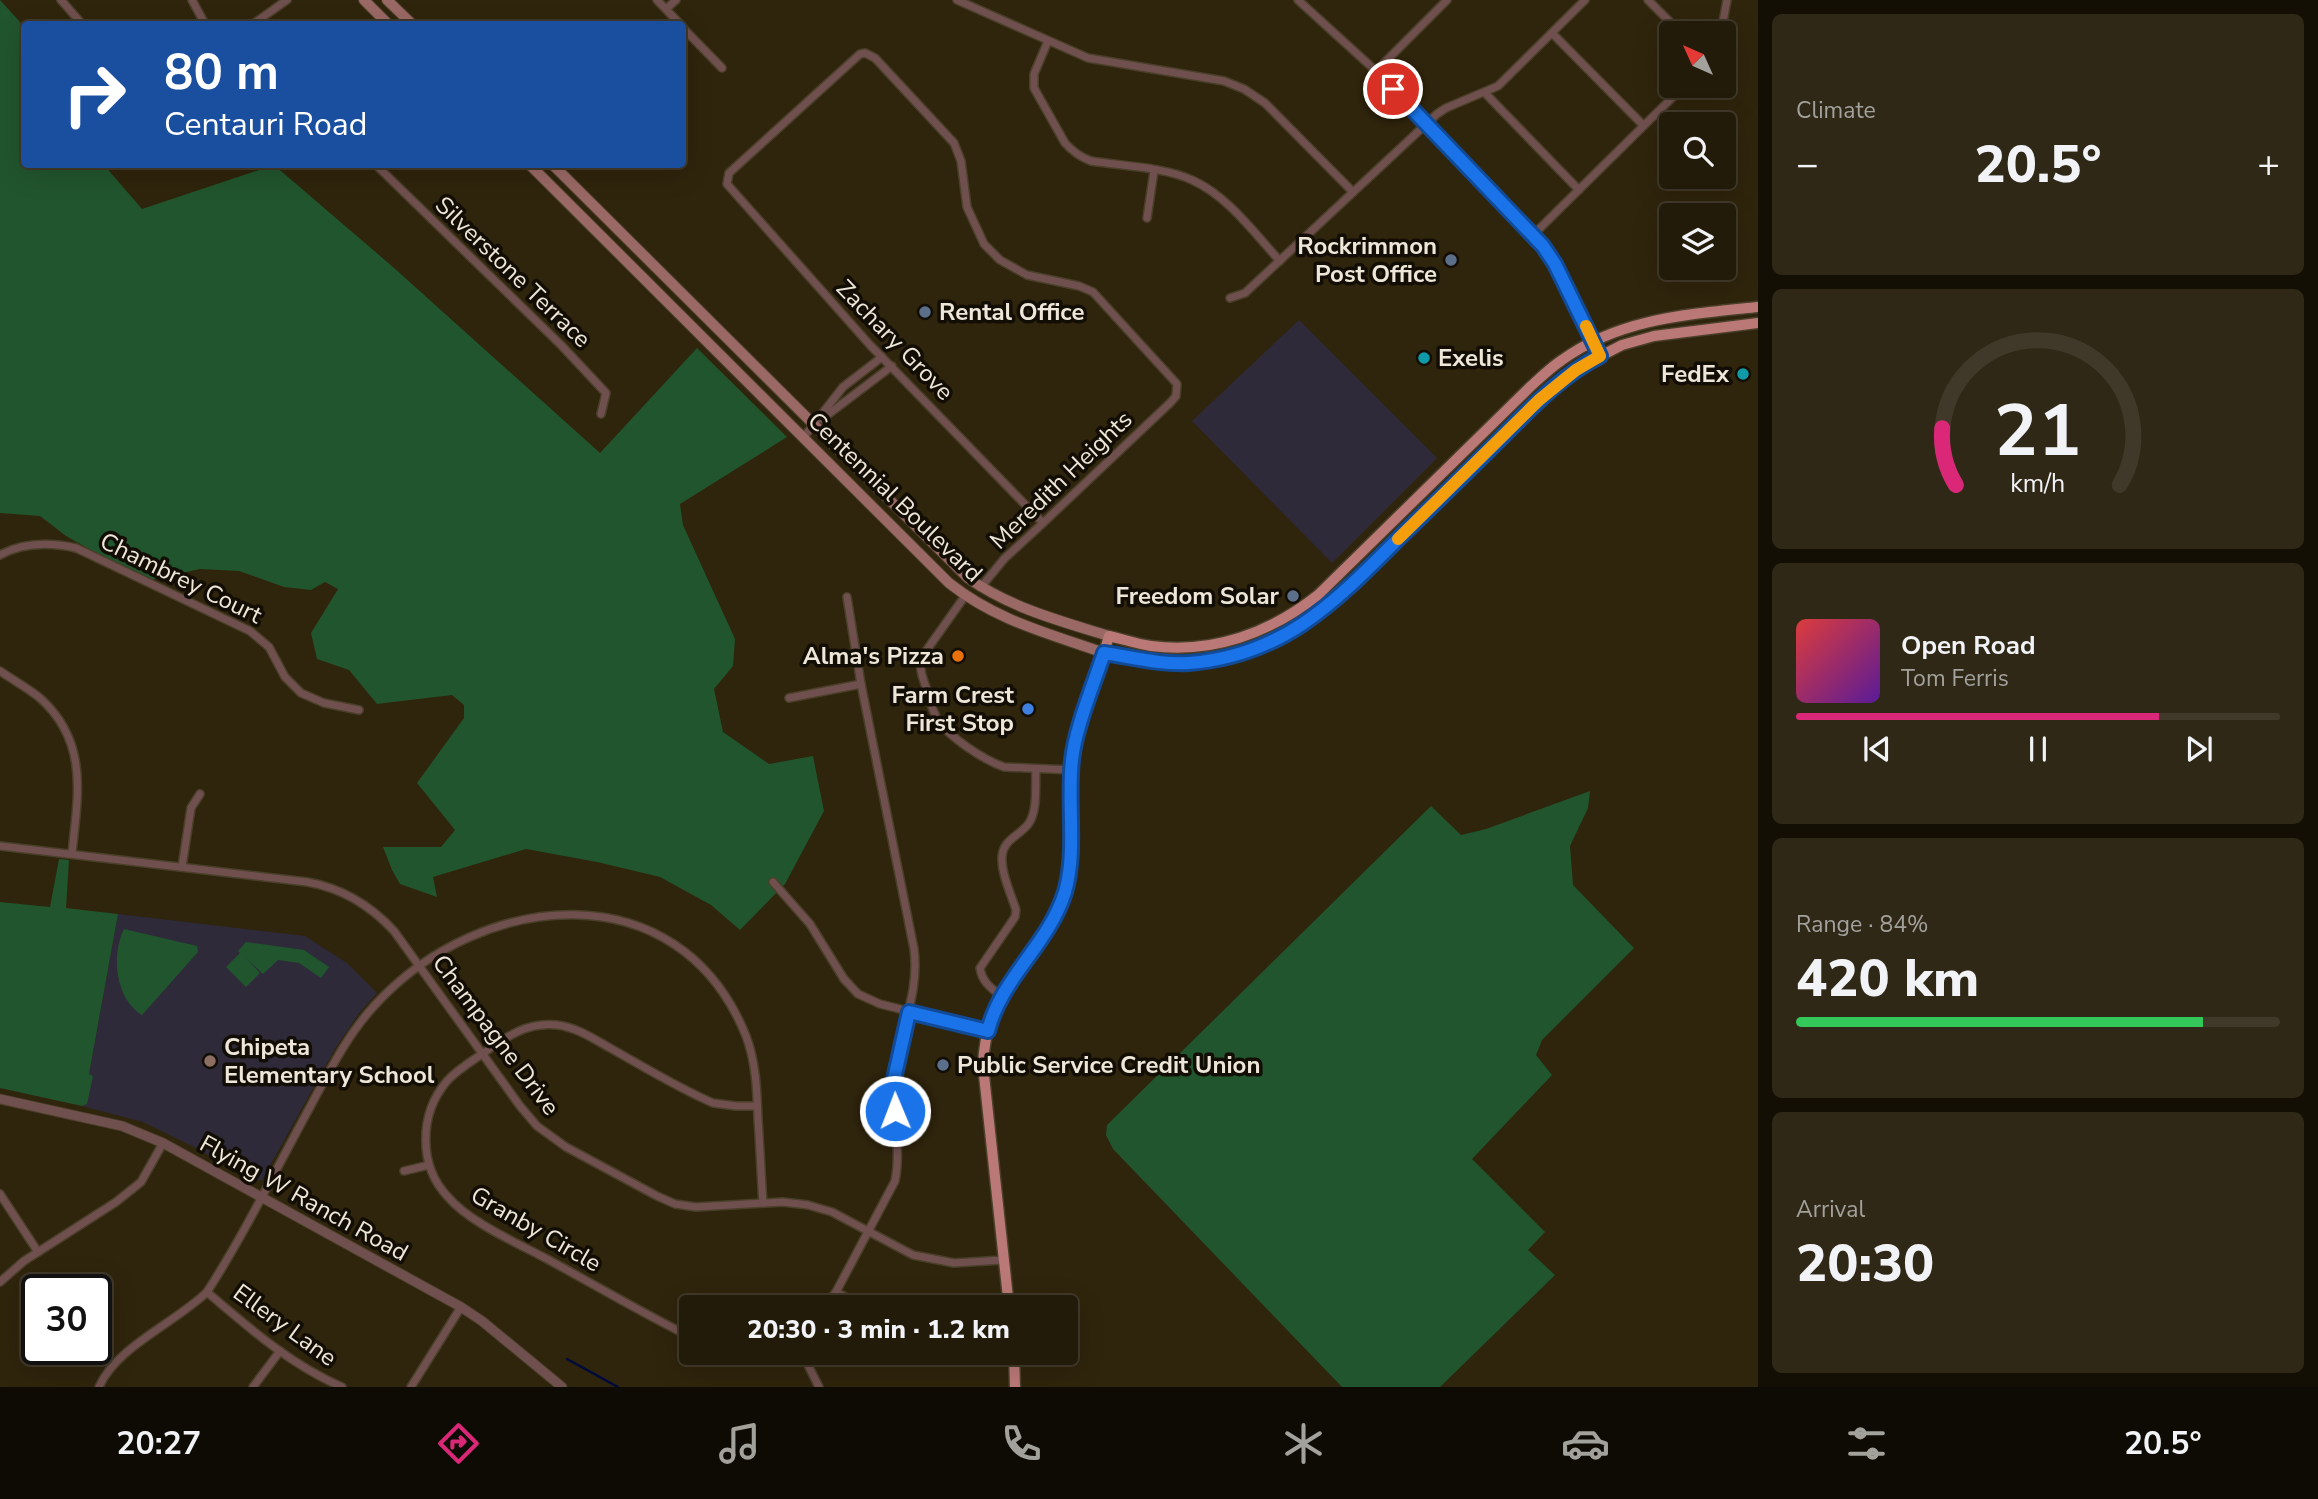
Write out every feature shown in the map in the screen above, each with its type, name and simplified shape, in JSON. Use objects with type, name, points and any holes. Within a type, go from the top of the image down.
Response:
[{"type":"main road","points":[[364,0],[385,21]]},
{"type":"main road","points":[[387,0],[409,21]]},
{"type":"main road","name":"Centennial Boulevard","points":[[533,168],[933,568],[965,596],[1012,622],[1104,653],[1167,663],[1209,660],[1257,648],[1303,624],[1348,589],[1539,400],[1576,370],[1600,356],[1622,345],[1654,336],[1758,323]]},
{"type":"main road","name":"Centennial Boulevard","points":[[556,168],[944,556],[981,587],[1017,606],[1109,636],[1151,646],[1186,648],[1222,644],[1254,633],[1299,610],[1318,595],[1529,388],[1562,360],[1594,342],[1617,331],[1668,317],[1758,307]]},
{"type":"main road","points":[[1007,1295],[983,1066],[988,1031],[1001,996],[1049,928],[1066,889],[1070,859],[1071,769],[1074,745],[1109,636]]},
{"type":"main road","points":[[1014,1365],[1015,1387]]},
{"type":"street","points":[[61,0],[79,21]]},
{"type":"street","points":[[192,0],[203,21]]},
{"type":"street","points":[[257,21],[287,0]]},
{"type":"street","points":[[657,0],[677,21]]},
{"type":"street","points":[[666,9],[676,0]]},
{"type":"street","points":[[957,0],[1097,61],[1224,81],[1244,89],[1265,103],[1353,192]]},
{"type":"street","points":[[1298,0],[1376,71],[1534,234],[1555,264],[1600,356]]},
{"type":"street","points":[[1308,7],[1314,0]]},
{"type":"street","points":[[1376,71],[1447,0]]},
{"type":"street","points":[[1230,298],[1245,293],[1446,108],[1498,86],[1585,0]]},
{"type":"street","points":[[1648,0],[1669,21]]},
{"type":"street","points":[[1723,21],[1727,0]]},
{"type":"street","points":[[686,31],[722,68]]},
{"type":"street","points":[[1552,33],[1643,125]]},
{"type":"street","points":[[1048,41],[1034,74],[1034,88],[1065,143],[1077,155],[1091,161],[1190,179],[1217,196],[1280,261]]},
{"type":"street","name":"Zachary Grove","points":[[1043,523],[882,357],[729,188],[729,173],[854,57],[865,53],[875,58],[954,143],[961,161],[967,207],[984,244],[1000,260],[1027,275],[1079,286],[1093,292],[1175,380],[1178,389],[1171,402]]},
{"type":"street","points":[[1485,93],[1579,190]]},
{"type":"street","points":[[1534,234],[1671,98]]},
{"type":"street","name":"Silverstone Terrace","points":[[379,168],[561,345],[606,393],[601,414]]},
{"type":"street","points":[[1147,218],[1154,171]]},
{"type":"street","points":[[803,438],[843,387],[882,357]]},
{"type":"street","points":[[813,425],[892,366]]},
{"type":"street","name":"Meredith Heights","points":[[981,587],[1013,550],[1171,402]]},
{"type":"street","name":"Chambrey Court","points":[[0,555],[32,545],[50,544],[76,548],[250,631],[269,647],[285,677],[300,693],[324,704],[359,710]]},
{"type":"street","points":[[965,596],[921,658],[919,667],[934,712],[945,730],[1004,767],[1071,769]]},
{"type":"street","points":[[834,1295],[897,1173],[894,1079],[916,975],[914,949],[861,684],[847,597]]},
{"type":"street","points":[[0,671],[46,704],[69,736],[76,759],[78,789],[72,853]]},
{"type":"street","points":[[789,698],[861,684]]},
{"type":"street","points":[[1001,996],[985,983],[980,968],[1016,910],[1002,864],[1002,855],[1007,842],[1030,823],[1036,769]]},
{"type":"street","points":[[183,867],[191,808],[200,794]]},
{"type":"street","name":"Champagne Drive","points":[[0,846],[307,882],[338,890],[385,920],[520,1106],[537,1126],[566,1147],[657,1196],[685,1206],[797,1203],[820,1208],[895,1247],[927,1259],[954,1263],[1003,1260]]},
{"type":"street","points":[[773,882],[810,924],[837,969],[858,994],[880,1004],[988,1031]]},
{"type":"street","points":[[99,1387],[108,1370],[125,1352],[184,1313],[207,1292],[334,1063],[381,998],[442,950],[508,923],[538,916],[574,913],[613,919],[649,931],[673,944],[710,975],[732,1005],[752,1053],[763,1203]]},
{"type":"street","name":"Granby Circle","points":[[679,1330],[468,1214],[441,1190],[429,1165],[426,1136],[432,1106],[439,1091],[450,1079],[511,1034],[534,1025],[559,1025],[584,1034],[702,1098],[724,1105],[757,1106]]},
{"type":"street","name":"Flying W Ranch Road","points":[[0,1099],[122,1126],[163,1143],[461,1307],[482,1321],[556,1385]]},
{"type":"street","points":[[0,1282],[14,1268],[116,1202],[141,1182],[163,1143]]},
{"type":"street","points":[[404,1171],[429,1165]]},
{"type":"street","points":[[0,1194],[38,1252]]},
{"type":"street","name":"Ellery Lane","points":[[207,1292],[279,1351],[317,1376],[342,1387]]},
{"type":"street","points":[[836,1292],[842,1295]]},
{"type":"street","points":[[411,1387],[461,1307]]},
{"type":"street","points":[[253,1387],[279,1351]]},
{"type":"street","points":[[808,1365],[819,1387]]},
{"type":"shaded area","points":[[1299,320],[1437,458],[1332,563],[1192,421]]},
{"type":"shaded area","name":"Chipeta Elementary School","points":[[118,914],[305,936],[347,963],[377,993],[336,1047],[262,1180],[251,1180],[194,1147],[143,1122],[82,1106],[87,1104],[92,1075],[89,1074]]},
{"type":"green space","points":[[0,0],[21,25],[21,168],[107,168],[142,209],[265,168],[278,168],[393,267],[600,453],[697,348],[787,437],[680,504],[683,525],[735,639],[733,666],[714,689],[723,732],[769,764],[813,756],[824,811],[785,884],[740,930],[711,905],[660,877],[526,849],[433,877],[437,897],[400,884],[383,847],[441,847],[455,830],[417,783],[464,718],[464,705],[452,695],[377,704],[349,670],[317,659],[311,633],[338,589],[325,582],[311,590],[284,587],[239,571],[200,569],[146,581],[66,536],[40,516],[0,513]]},
{"type":"green space","points":[[1590,791],[1588,808],[1570,846],[1573,885],[1634,948],[1542,1040],[1536,1055],[1552,1075],[1472,1159],[1545,1232],[1528,1250],[1555,1275],[1440,1387],[1342,1387],[1113,1149],[1106,1135],[1107,1125],[1431,806],[1461,835],[1486,829]]},
{"type":"green space","points":[[59,859],[69,860],[66,908],[118,914],[89,1074],[93,1076],[87,1104],[82,1106],[0,1088],[0,902],[50,907]]},
{"type":"green space","points":[[124,929],[197,946],[198,952],[142,1015],[126,998],[118,976],[118,951]]},
{"type":"green space","points":[[246,942],[304,950],[329,967],[321,978],[299,963],[278,960],[263,974],[246,958],[260,973],[246,987],[226,967],[240,953],[238,951]]},
{"type":"waterway","points":[[567,1359],[618,1387]]},
{"type":"slow traffic","points":[[1398,539],[1539,400],[1576,370],[1600,356],[1586,326]]},
{"type":"place","name":"Rockrimmon Post Office","points":[[1451,260]]},
{"type":"place","name":"Rental Office","points":[[925,312]]},
{"type":"place","name":"Exelis","points":[[1424,358]]},
{"type":"place","name":"FedEx","points":[[1743,374]]},
{"type":"place","name":"Freedom Solar","points":[[1293,596]]},
{"type":"place","name":"Alma's Pizza","points":[[958,656]]},
{"type":"place","name":"Farm Crest First Stop","points":[[1028,709]]},
{"type":"place","name":"Chipeta Elementary School","points":[[210,1061]]},
{"type":"place","name":"Public Service Credit Union","points":[[943,1065]]},
{"type":"route","points":[[895,1111],[894,1079],[909,1012],[988,1031],[990,1020],[1007,985],[1055,916],[1066,889],[1070,859],[1070,785],[1074,745],[1104,653],[1167,663],[1209,660],[1257,648],[1303,624],[1348,589],[1539,400],[1576,370],[1600,356],[1555,264],[1534,234],[1393,89]]}]
